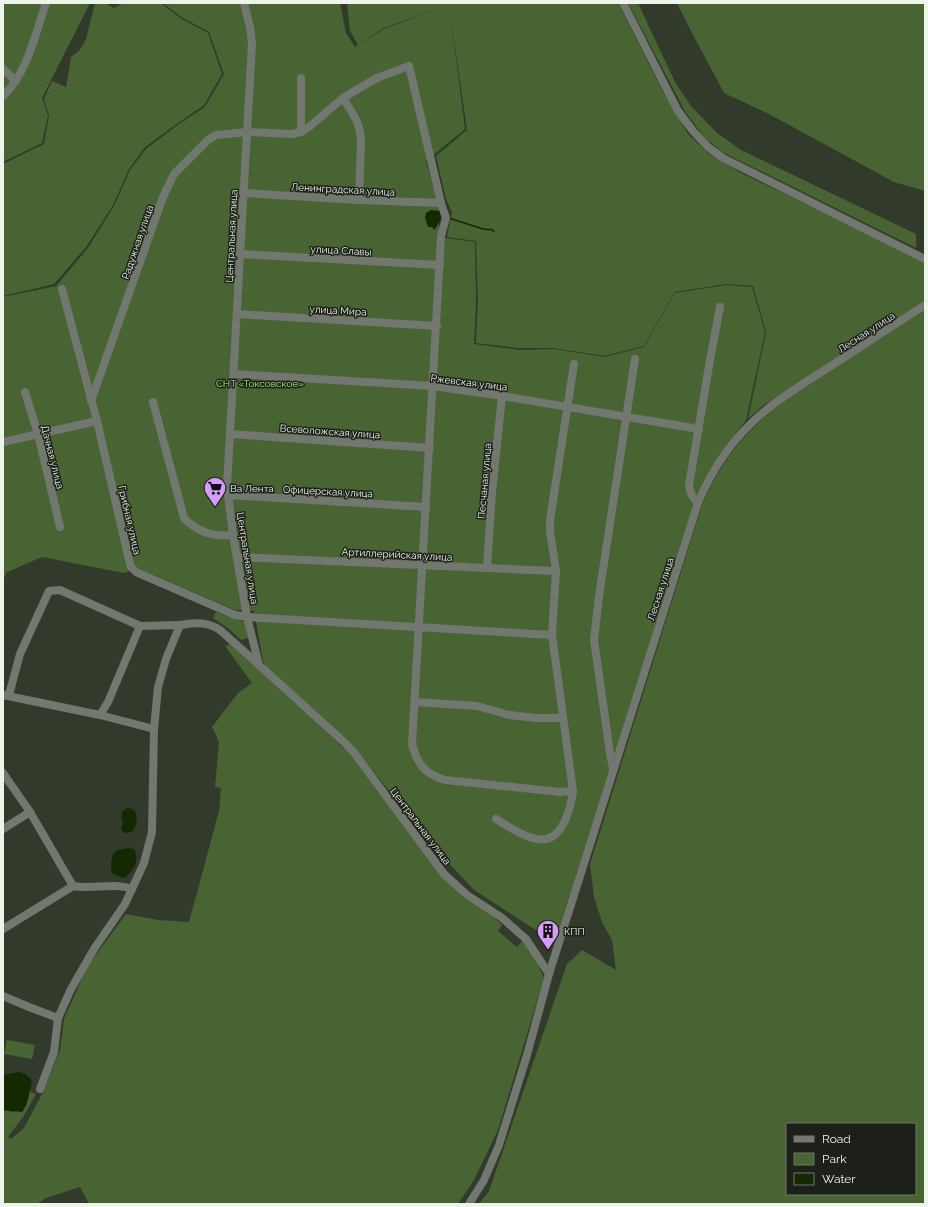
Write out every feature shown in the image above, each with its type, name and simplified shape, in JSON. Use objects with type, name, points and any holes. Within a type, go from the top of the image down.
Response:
[{"type":"street","points":[[3,96],[16,82],[29,54],[46,3]]},
{"type":"street","name":"Центральная улица","points":[[244,3],[250,27],[252,44],[238,314],[230,434],[228,495],[237,557],[259,665],[345,743],[355,754],[444,874],[467,895],[501,917],[526,939],[549,974]]},
{"type":"street","points":[[623,3],[678,111],[708,147],[723,158],[925,259]]},
{"type":"street","points":[[301,132],[344,98],[377,78],[409,66],[441,204],[446,218],[442,236],[440,266],[412,744],[415,757],[426,771],[434,777],[445,780],[560,792],[572,791]]},
{"type":"street","points":[[3,69],[16,82]]},
{"type":"street","points":[[301,78],[301,132]]},
{"type":"street","points":[[344,98],[358,121],[360,132],[359,200]]},
{"type":"street","name":"Радужная улица","points":[[91,402],[163,197],[174,174],[208,140],[216,135],[247,132],[292,134],[301,132]]},
{"type":"street","name":"Ленинградская улица","points":[[244,193],[441,204]]},
{"type":"street","name":"улица Славы","points":[[240,254],[440,266]]},
{"type":"street","name":"Грибная улица","points":[[62,289],[97,421],[131,567],[136,572],[235,615],[248,617]]},
{"type":"street","name":"Лесная улица","points":[[469,1204],[484,1180],[499,1145],[527,1056],[549,974],[613,770],[698,503],[707,482],[719,462],[733,444],[752,423],[775,403],[925,305]]},
{"type":"street","points":[[698,503],[693,498],[689,485],[720,307]]},
{"type":"street","name":"улица Мира","points":[[238,314],[437,326]]},
{"type":"street","points":[[613,770],[594,640],[599,596],[636,359]]},
{"type":"street","points":[[496,819],[534,839],[544,840],[552,838],[560,830],[566,817],[572,791],[552,635],[556,571],[550,531],[550,520],[574,364]]},
{"type":"street","name":"Ржевская улица","points":[[234,374],[433,386],[627,416],[699,429]]},
{"type":"street","name":"Дачная улица","points":[[25,392],[38,434],[60,527]]},
{"type":"street","name":"Песчаная улица","points":[[487,568],[492,492],[502,396]]},
{"type":"street","points":[[153,402],[184,518],[192,526],[201,531],[213,535],[233,535]]},
{"type":"street","points":[[3,442],[97,421]]},
{"type":"street","name":"Всеволожская улица","points":[[230,434],[430,448]]},
{"type":"street","name":"Офицерская улица","points":[[228,495],[426,507]]},
{"type":"street","name":"Артиллерийская улица","points":[[237,557],[556,571]]},
{"type":"street","points":[[154,729],[100,715],[6,695],[20,654],[49,591],[60,590],[140,626],[180,625],[198,622],[214,626],[259,665]]},
{"type":"street","points":[[248,617],[552,635]]},
{"type":"street","points":[[40,1089],[54,1052],[58,1018],[71,989],[94,949],[125,904],[144,863],[152,832],[154,729],[158,687],[166,659],[180,625]]},
{"type":"street","points":[[100,715],[108,702],[140,626]]},
{"type":"street","points":[[415,702],[477,706],[509,716],[563,718]]},
{"type":"street","points":[[3,773],[30,812],[73,886]]},
{"type":"street","points":[[3,829],[30,812]]},
{"type":"street","points":[[3,929],[73,886],[81,888],[121,886],[132,890]]},
{"type":"street","points":[[3,996],[58,1018]]},
{"type":"green space","points":[[3,3],[90,3],[42,98],[48,115],[42,143],[3,162]]},
{"type":"green space","points":[[95,3],[105,3],[114,8],[123,3],[161,3],[180,18],[208,33],[222,74],[204,105],[145,147],[129,169],[113,205],[86,247],[54,284],[3,296],[3,164],[44,144],[49,115],[44,99],[52,81],[66,87],[71,57],[80,50],[86,39]]},
{"type":"green space","name":"СНТ «Токсовское»","points":[[163,3],[340,3],[346,33],[355,47],[384,29],[435,10],[452,26],[465,129],[426,161],[440,211],[438,237],[475,242],[476,301],[474,344],[519,350],[554,349],[604,357],[644,347],[675,293],[726,285],[752,287],[765,332],[746,420],[723,451],[696,504],[559,928],[539,932],[474,890],[439,853],[357,751],[268,670],[263,661],[254,611],[235,610],[137,568],[124,573],[42,557],[7,572],[3,579],[3,297],[56,286],[88,248],[114,206],[130,170],[146,149],[179,124],[205,107],[224,74],[209,32],[181,17]]},
{"type":"green space","points":[[347,3],[618,3],[663,91],[688,134],[708,153],[743,174],[925,261],[925,301],[764,405],[748,419],[766,332],[753,286],[726,284],[675,292],[644,346],[604,356],[553,348],[519,348],[476,343],[478,301],[476,241],[447,237],[452,212],[446,199],[436,156],[467,130],[452,26],[435,10],[384,28],[358,45],[350,31]]},
{"type":"green space","points":[[628,3],[638,3],[675,82],[691,106],[717,133],[741,150],[916,234],[916,248],[724,153],[705,138],[686,113]]},
{"type":"green space","points":[[677,3],[925,3],[925,191],[894,182],[767,113],[724,93]]},
{"type":"green space","points":[[925,309],[925,1204],[479,1204],[489,1191],[567,964],[582,950],[616,970],[612,940],[602,922],[594,897],[590,864],[702,505],[724,463],[743,439],[777,406]]},
{"type":"green space","points":[[216,612],[247,623],[249,638],[241,640],[229,629],[213,618]]},
{"type":"green space","points":[[230,644],[351,755],[443,877],[464,898],[493,916],[502,925],[498,931],[517,947],[523,940],[532,951],[544,978],[498,1130],[474,1180],[458,1204],[89,1204],[80,1187],[46,1198],[37,1204],[3,1204],[3,1110],[13,1112],[26,1106],[30,1092],[36,1094],[23,1117],[8,1137],[11,1139],[24,1128],[42,1094],[60,1050],[64,1019],[87,967],[126,914],[158,920],[189,922],[219,811],[221,788],[215,787],[219,742],[212,727],[238,693],[252,683],[225,646]]},
{"type":"green space","points":[[7,1040],[35,1045],[32,1059],[4,1054]]},
{"type":"water","points":[[431,210],[440,211],[441,214],[441,219],[435,230],[432,227],[428,227],[425,218],[426,213]]},
{"type":"water","points":[[128,807],[135,811],[136,822],[132,832],[125,833],[121,829],[123,822],[121,817],[123,811]]},
{"type":"water","points":[[129,848],[134,849],[136,853],[136,862],[133,869],[124,878],[113,874],[111,862],[113,855],[117,850]]},
{"type":"water","points":[[18,1072],[26,1075],[32,1082],[26,1106],[22,1112],[3,1110],[3,1075]]},
{"type":"waterway","points":[[449,218],[483,229],[493,230],[494,232]]},
{"type":"place","name":"Ва Лента","points":[[215,508]]},
{"type":"place","name":"КПП","points":[[548,950]]}]
